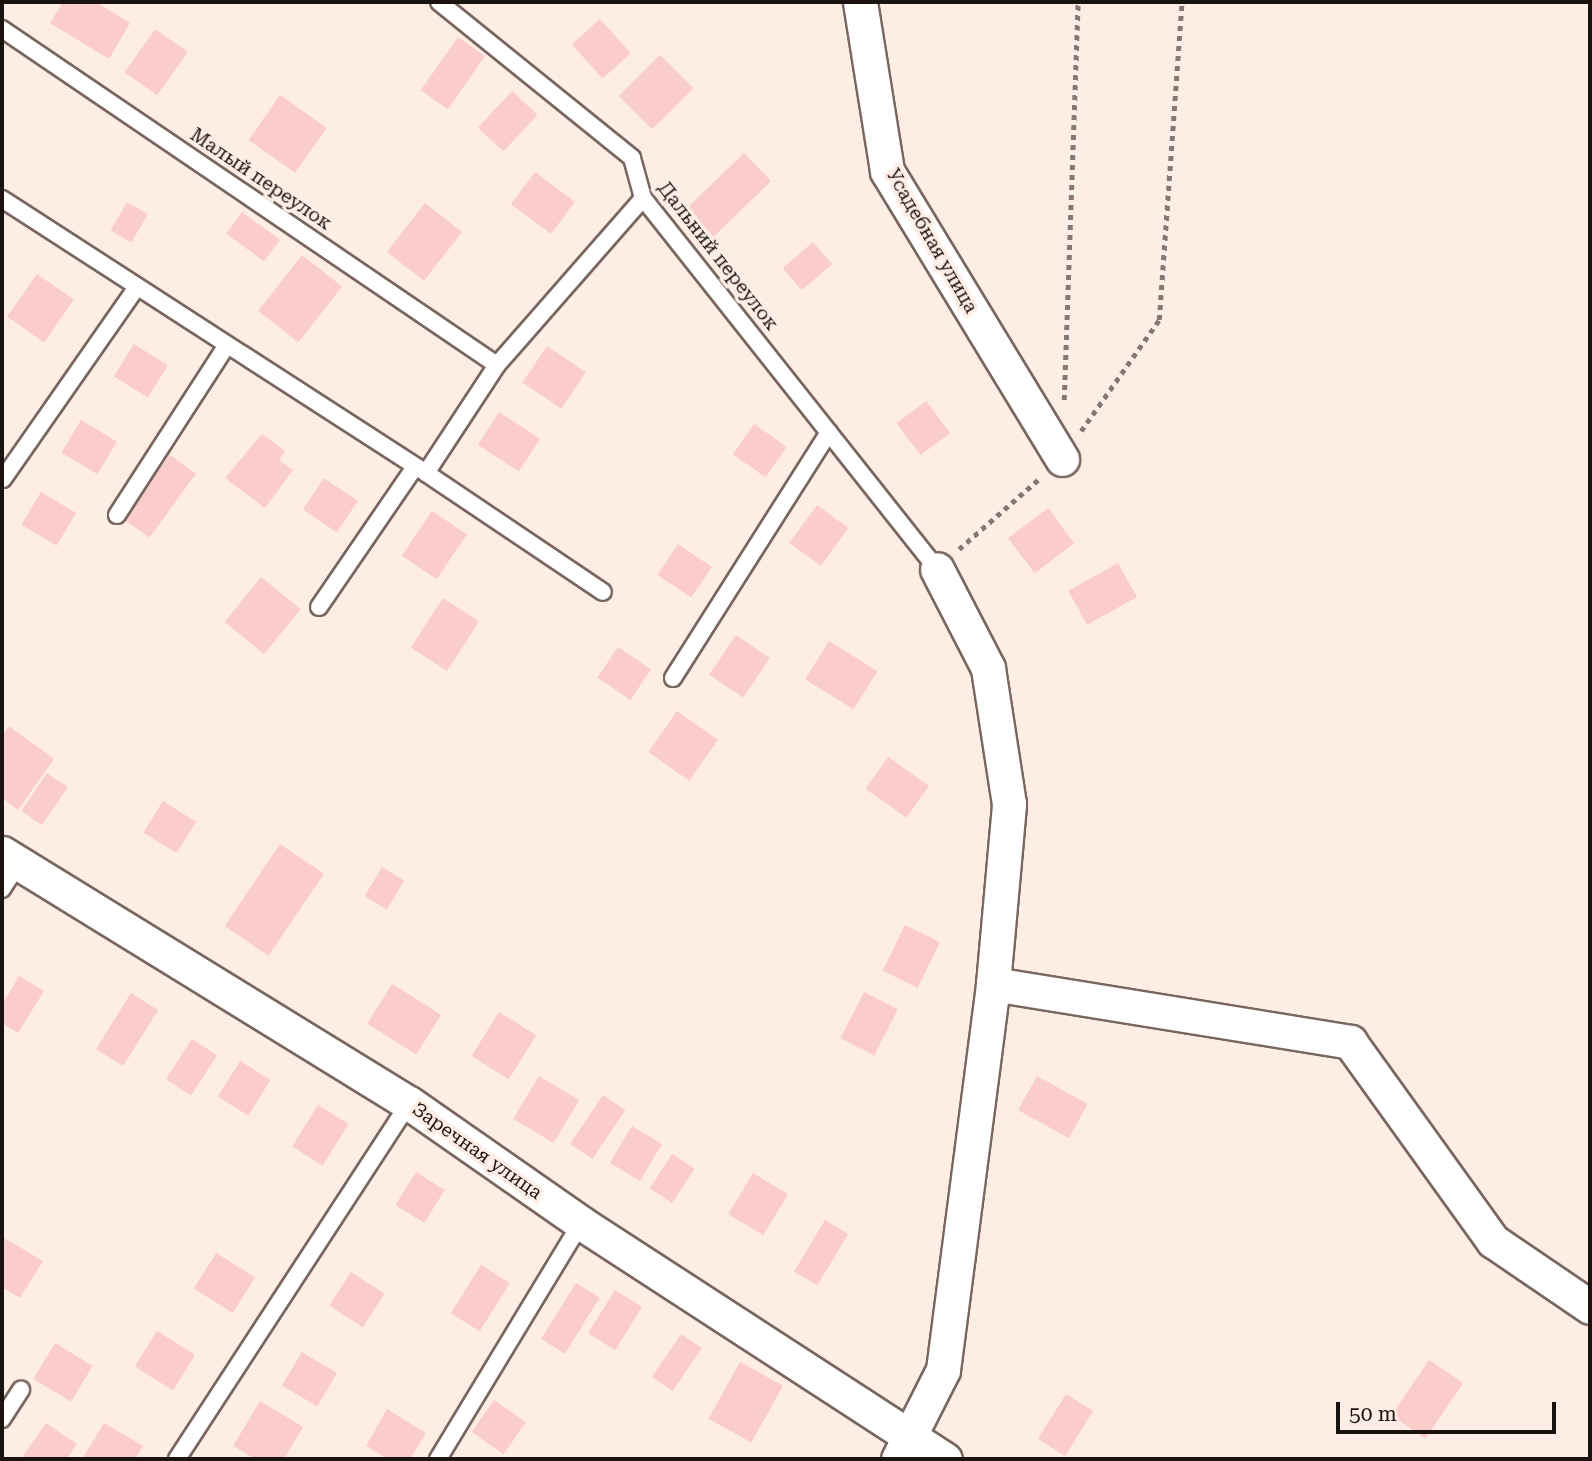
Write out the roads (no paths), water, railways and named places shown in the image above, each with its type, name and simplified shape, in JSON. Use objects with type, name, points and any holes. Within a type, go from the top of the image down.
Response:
[{"type":"street","name":"Усадебная улица","points":[[860,2],[887,171],[1062,459]]},
{"type":"street","points":[[904,1449],[943,1370],[993,984],[1009,804],[988,668],[937,569]]},
{"type":"street","name":"Заречная улица","points":[[7,869],[409,1103],[904,1449],[945,1459]]},
{"type":"street","points":[[993,984],[1350,1042],[1493,1241],[1590,1307]]},
{"type":"lane","name":"Дальний переулок","points":[[439,2],[632,158],[643,198],[937,569]]},
{"type":"lane","name":"Малый переулок","points":[[2,29],[497,365]]},
{"type":"lane","points":[[319,607],[497,365],[643,198]]},
{"type":"lane","points":[[2,199],[135,290],[420,470],[603,592]]},
{"type":"lane","points":[[3,479],[135,290]]},
{"type":"lane","points":[[117,515],[225,348]]},
{"type":"lane","points":[[673,678],[829,432]]},
{"type":"lane","points":[[177,1459],[409,1103]]},
{"type":"lane","points":[[438,1459],[581,1223]]},
{"type":"lane","points":[[2,1419],[21,1390]]}]
